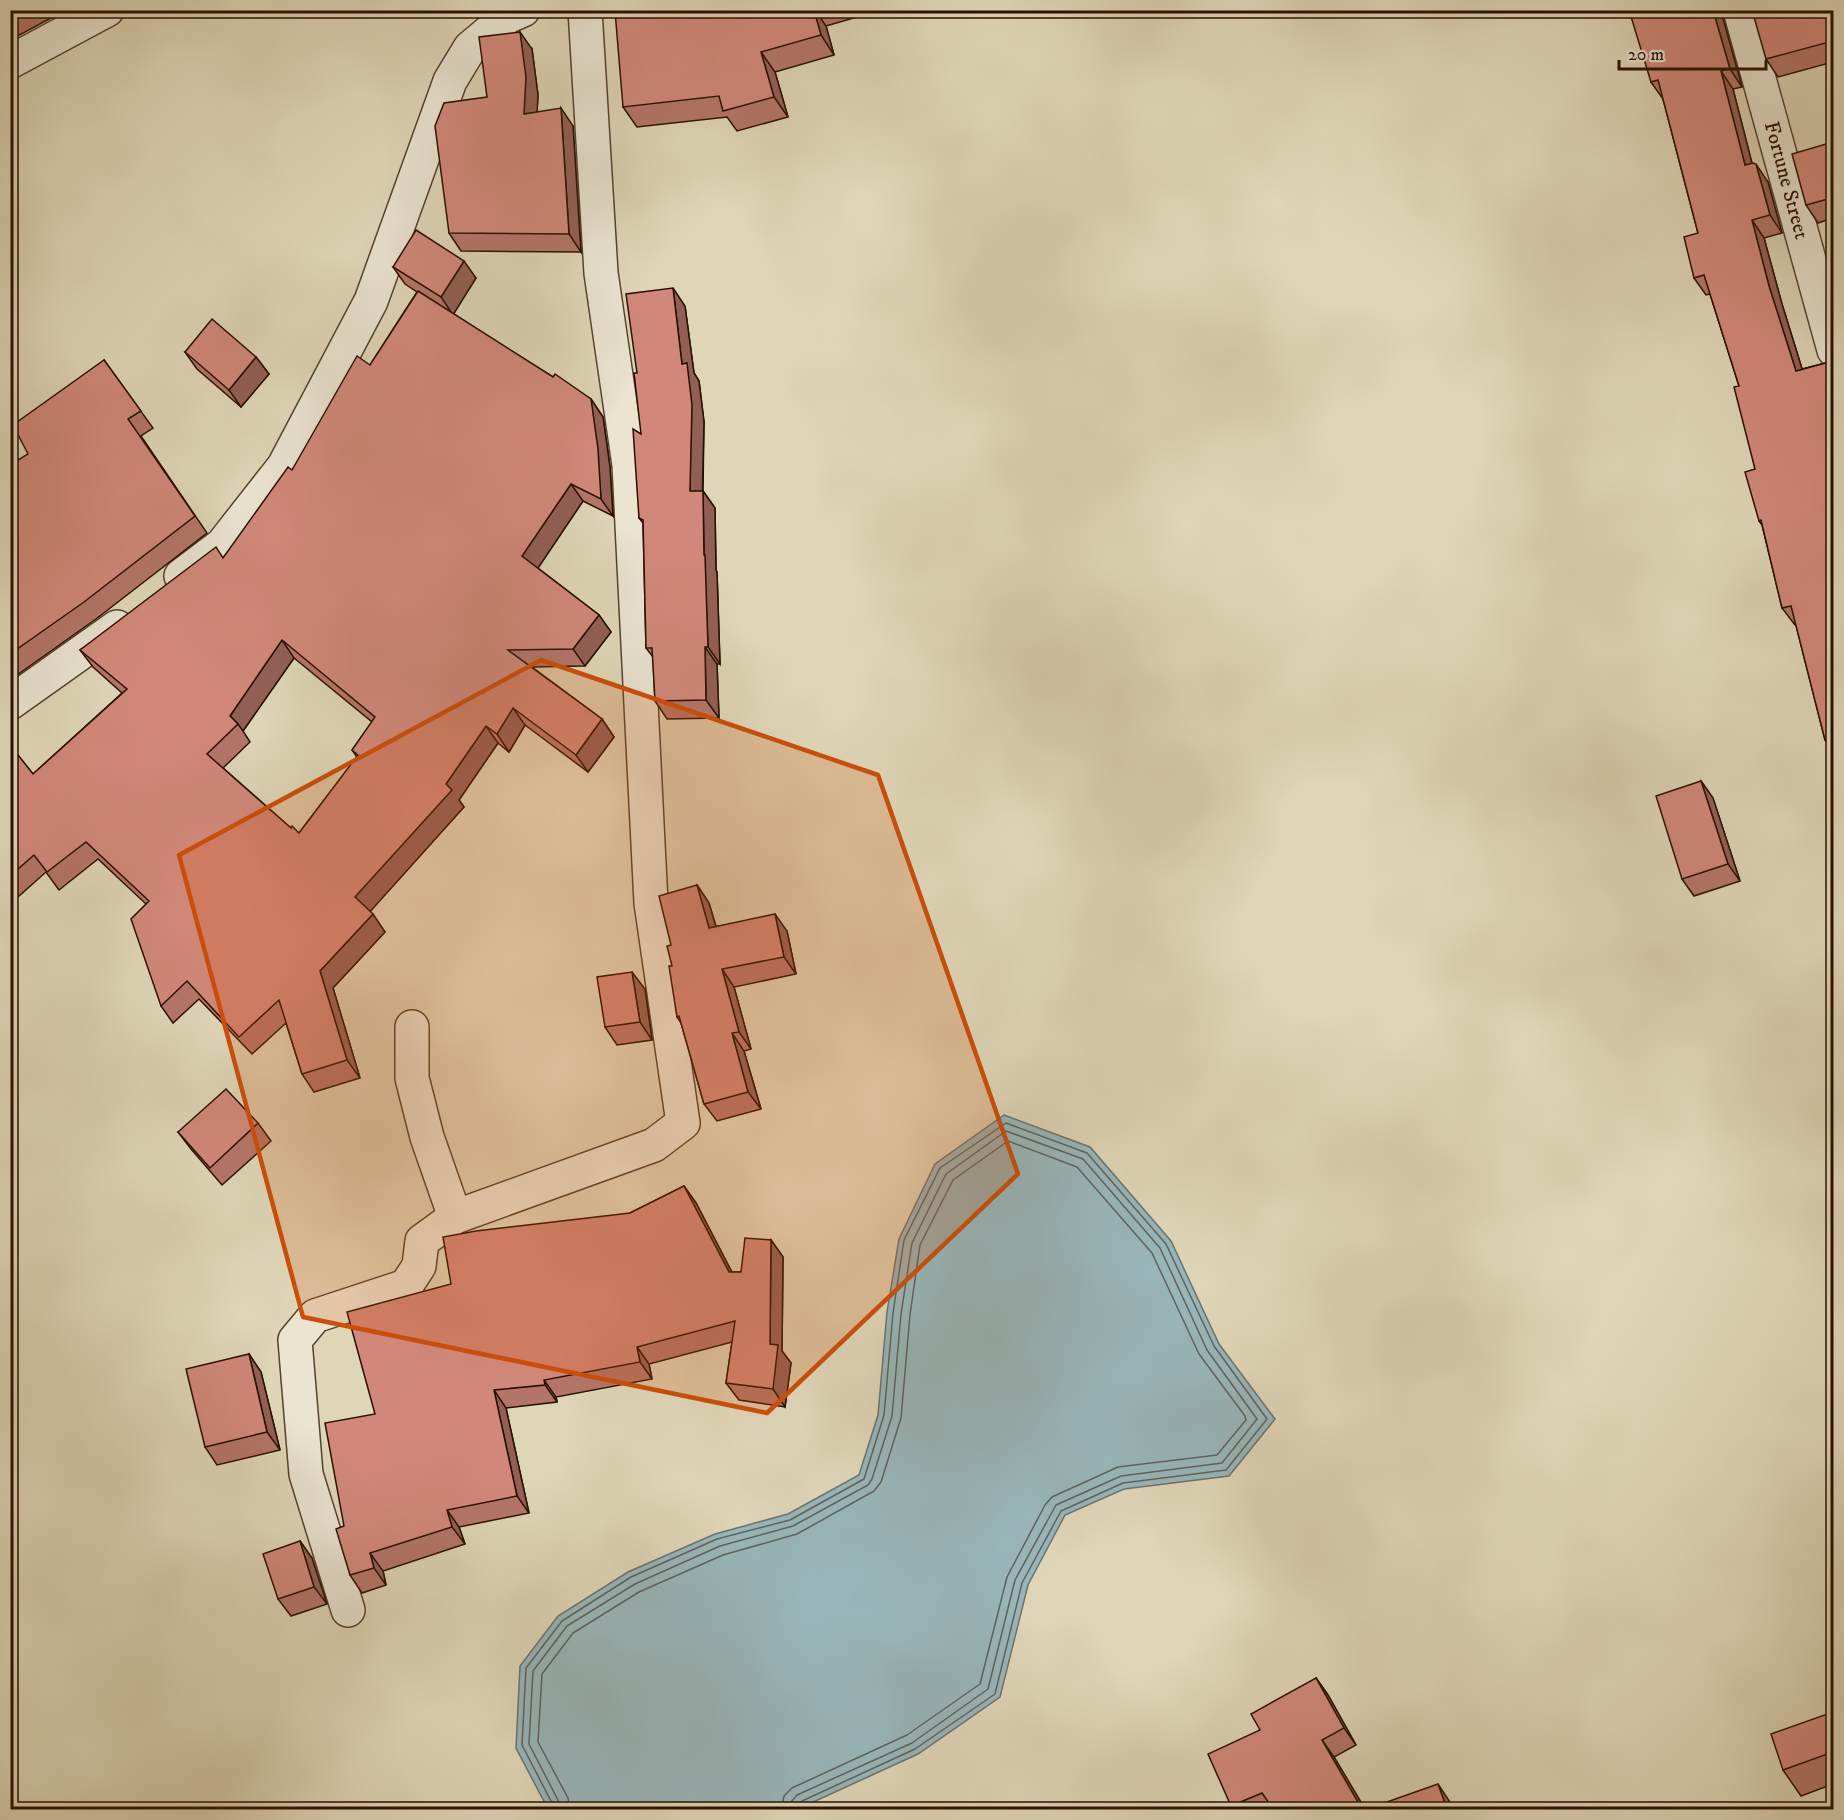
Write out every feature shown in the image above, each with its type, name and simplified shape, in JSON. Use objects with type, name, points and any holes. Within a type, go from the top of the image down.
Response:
[{"type":"street","points":[[10,62],[107,10]]},
{"type":"street","points":[[10,703],[107,634],[222,544],[284,466],[371,301],[450,81],[470,48],[507,17],[523,10]]},
{"type":"street","points":[[348,1610],[306,1474],[295,1340],[315,1316],[406,1286],[419,1266],[422,1241],[455,1217],[654,1145],[683,1123],[651,903],[629,465],[601,273],[585,10]]},
{"type":"street","name":"Fortune Street","points":[[1740,10],[1833,350]]},
{"type":"street","points":[[412,1027],[412,1078],[427,1137],[455,1217]]},
{"type":"highlighted area","points":[[541,660],[878,775],[1018,1174],[767,1413],[303,1317],[179,855]]},
{"type":"water","points":[[1004,1115],[1090,1147],[1171,1241],[1219,1344],[1275,1419],[1229,1476],[1124,1489],[1065,1515],[1028,1585],[1000,1697],[918,1754],[798,1809],[548,1809],[516,1748],[520,1666],[558,1616],[628,1572],[715,1534],[788,1514],[859,1475],[878,1415],[887,1312],[899,1239],[935,1164]]},
{"type":"building","points":[[10,10],[22,10],[10,17]]},
{"type":"building","points":[[814,10],[821,35],[761,52],[774,97],[723,111],[719,96],[623,107],[615,11]]},
{"type":"building","points":[[1629,10],[1713,10],[1730,69],[1721,71],[1745,165],[1756,164],[1770,215],[1752,220],[1769,286],[1796,371],[1833,361],[1833,738],[1825,740],[1791,606],[1782,608],[1761,520],[1759,521],[1745,472],[1755,469],[1734,387],[1739,386],[1704,275],[1694,278],[1684,237],[1698,233],[1658,80],[1651,82]]},
{"type":"building","points":[[1752,10],[1833,10],[1833,41],[1766,59]]},
{"type":"building","points":[[520,32],[526,77],[524,114],[561,108],[569,234],[449,233],[435,126],[444,103],[487,97],[479,37]]},
{"type":"building","points":[[1833,142],[1833,218],[1828,199],[1806,205],[1792,154]]},
{"type":"building","points":[[416,230],[464,261],[441,297],[393,267]]},
{"type":"building","points":[[673,288],[682,364],[687,363],[692,405],[690,491],[703,491],[708,647],[705,647],[706,700],[655,701],[652,648],[646,648],[643,520],[639,518],[633,429],[641,434],[634,373],[637,373],[626,294]]},
{"type":"building","points":[[418,291],[553,377],[555,374],[591,399],[598,449],[601,499],[571,484],[522,556],[599,615],[573,649],[508,650],[602,719],[576,755],[513,708],[497,734],[486,726],[446,784],[452,790],[355,897],[373,914],[320,971],[347,1060],[302,1074],[279,1000],[239,1037],[187,981],[161,1006],[131,919],[149,901],[86,842],[47,872],[34,855],[10,876],[10,745],[33,774],[127,689],[80,650],[216,547],[223,558],[288,467],[292,470],[357,356],[370,365]],"holes":[[[282,640],[375,717],[352,750],[358,755],[299,833],[207,754],[238,724],[230,716]]]},
{"type":"building","points":[[212,319],[256,357],[229,390],[185,352]]},
{"type":"building","points":[[104,360],[141,411],[128,419],[195,516],[84,602],[10,654],[10,492],[13,490],[10,487],[10,465],[28,454],[13,425]]},
{"type":"building","points":[[1701,781],[1728,864],[1682,879],[1656,796]]},
{"type":"building","points":[[697,885],[709,928],[775,914],[784,957],[722,969],[739,1032],[732,1033],[748,1092],[704,1104],[679,1016],[677,1017],[669,966],[672,966],[667,946],[671,945],[659,896]]},
{"type":"building","points":[[632,972],[640,1022],[605,1027],[597,977]]},
{"type":"building","points":[[226,1089],[258,1123],[210,1168],[178,1132]]},
{"type":"building","points":[[684,1186],[729,1272],[741,1272],[745,1238],[771,1240],[770,1344],[778,1345],[773,1389],[726,1383],[735,1321],[637,1347],[640,1362],[544,1380],[545,1385],[494,1390],[517,1496],[447,1510],[452,1527],[370,1553],[374,1568],[350,1575],[336,1529],[344,1526],[325,1423],[375,1414],[347,1312],[451,1284],[443,1237],[630,1213]]},
{"type":"building","points":[[249,1354],[267,1432],[205,1447],[186,1369]]},
{"type":"building","points":[[300,1541],[314,1587],[278,1599],[263,1554]]},
{"type":"building","points":[[1316,1678],[1344,1728],[1322,1740],[1362,1809],[1273,1809],[1262,1793],[1231,1806],[1208,1754],[1260,1730],[1251,1714]]},
{"type":"building","points":[[1833,1712],[1833,1752],[1783,1770],[1771,1734]]},
{"type":"building","points":[[1438,1784],[1447,1809],[1367,1809]]}]
